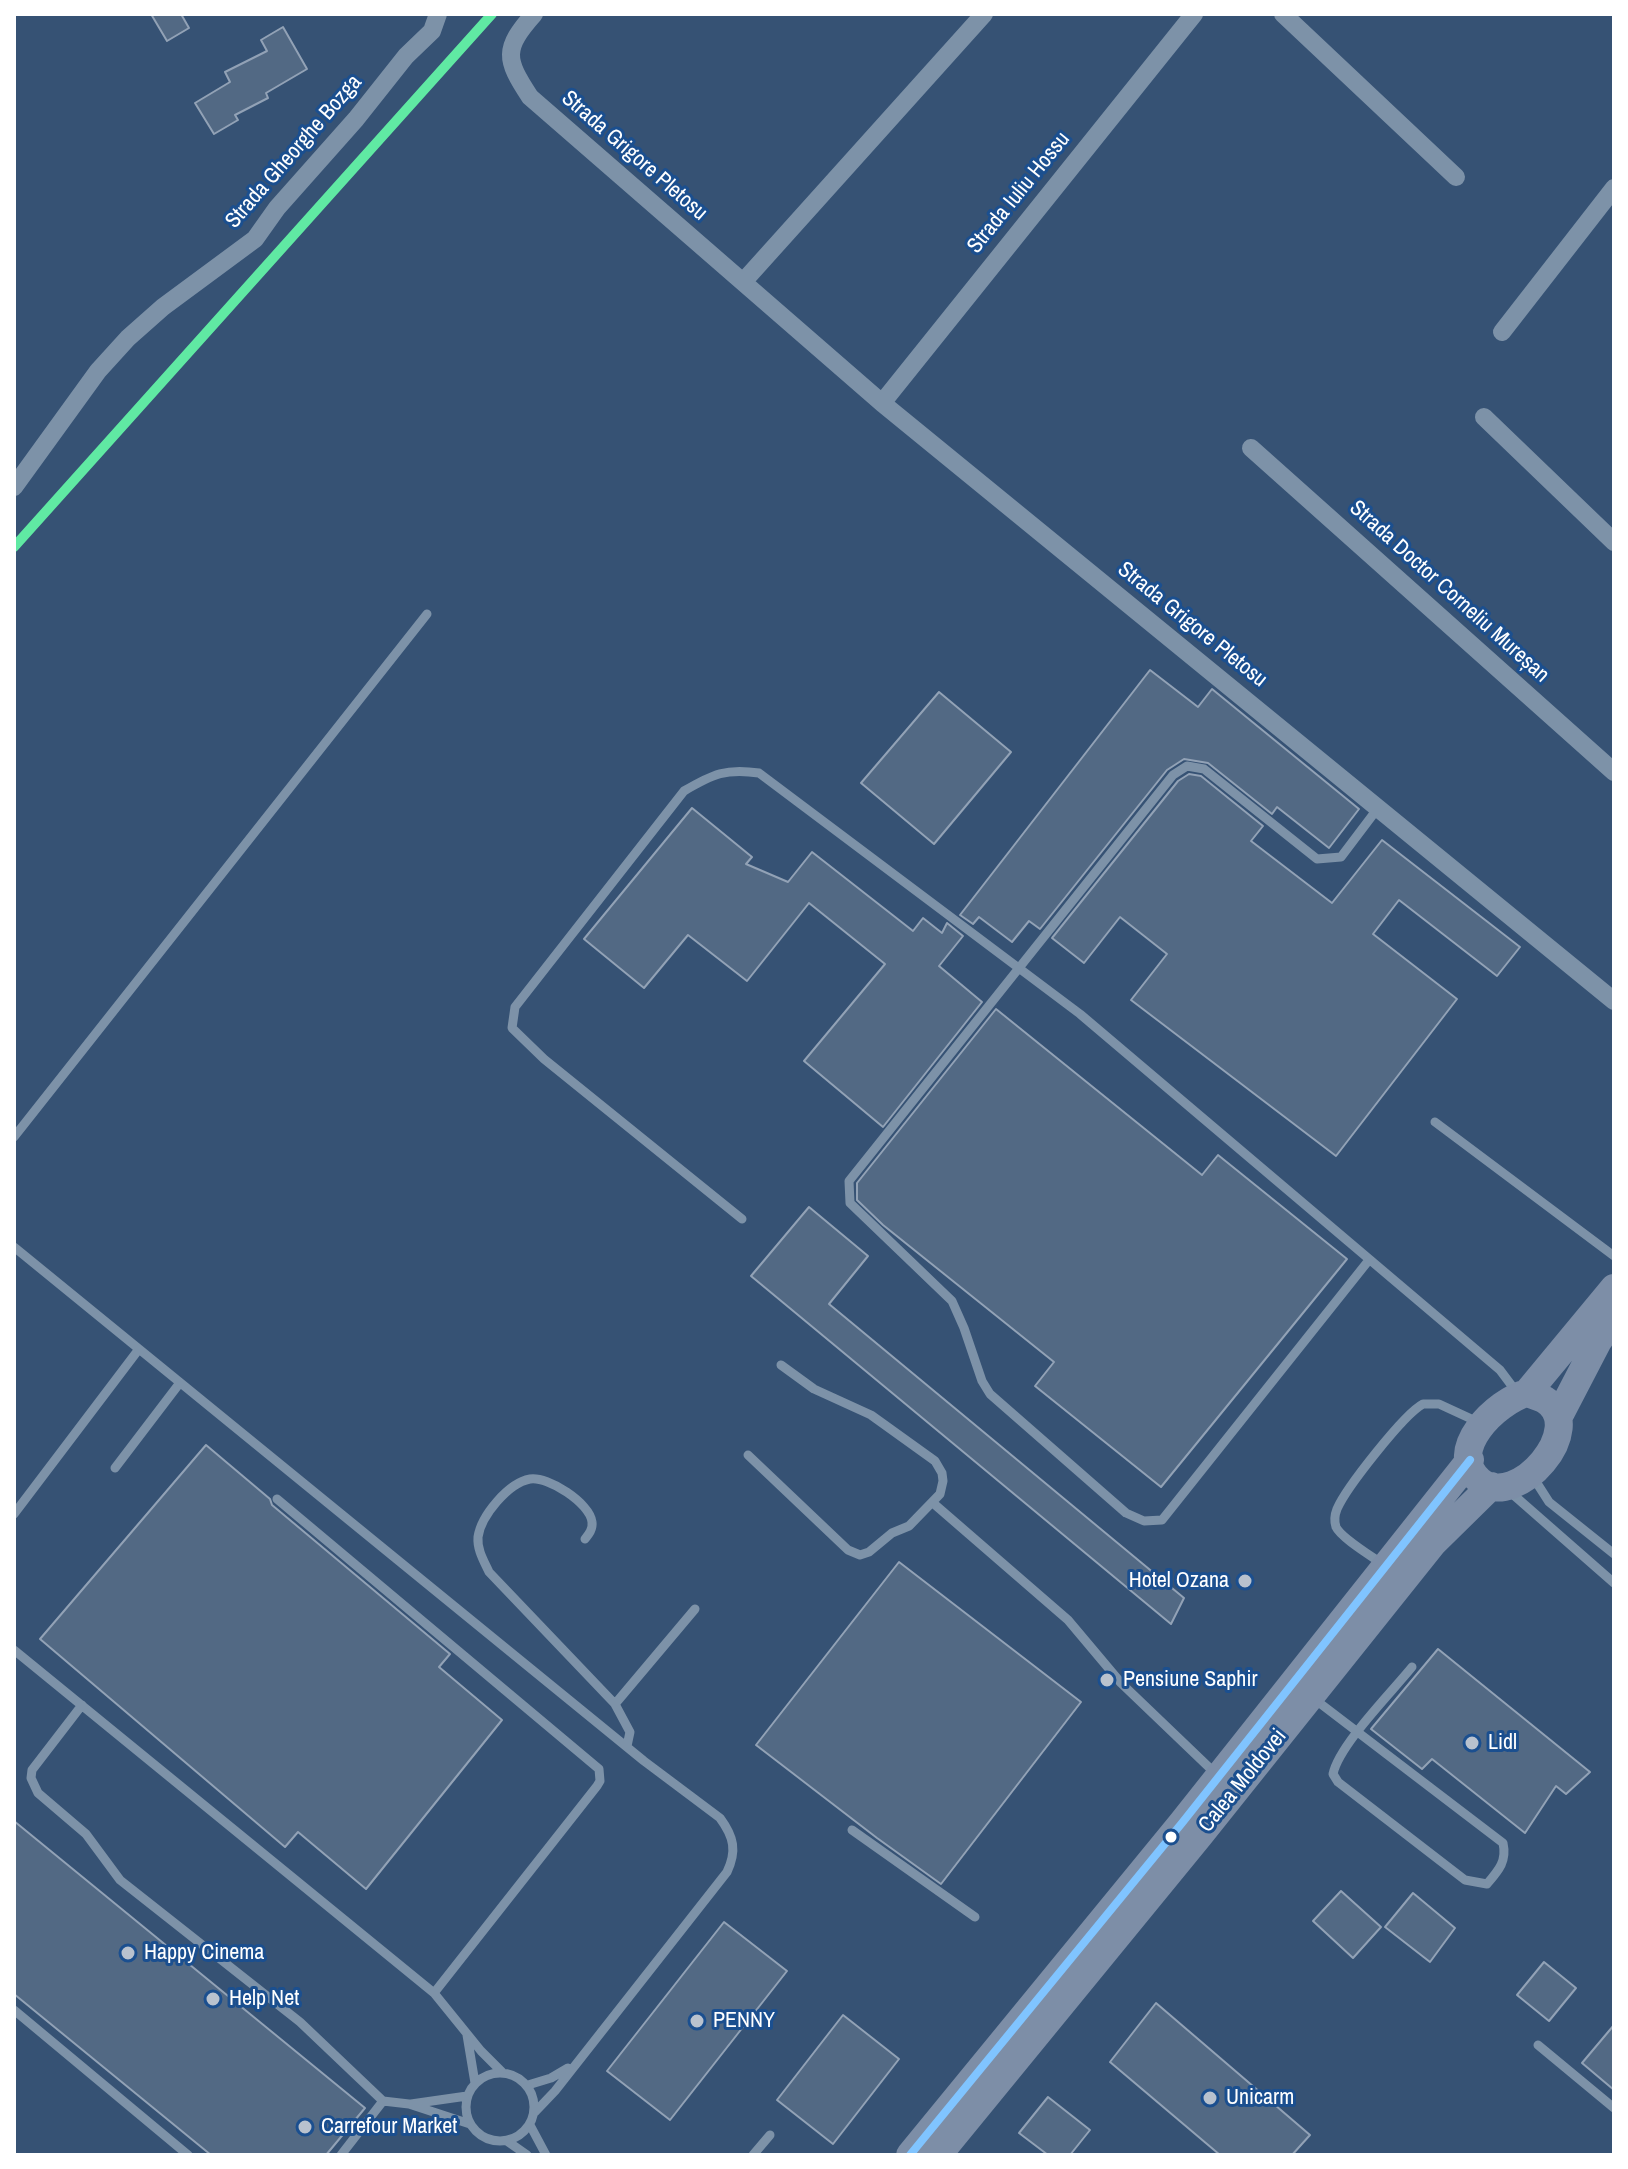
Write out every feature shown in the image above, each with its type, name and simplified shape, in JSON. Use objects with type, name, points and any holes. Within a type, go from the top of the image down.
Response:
[{"type":"main road","points":[[1614,1288],[1523,1394],[1495,1410],[1481,1424],[1469,1449],[1473,1471],[1480,1481],[1498,1486],[1517,1483],[1531,1475],[1550,1453],[1558,1433],[1558,1418],[1598,1341],[1614,1319]]},
{"type":"main road","points":[[1523,1394],[1544,1400],[1558,1418]]},
{"type":"main road","name":"Calea Moldovei","points":[[910,2155],[1219,1777],[1470,1460]]},
{"type":"main road","name":"Calea Moldovei","points":[[938,2155],[1433,1543],[1498,1486]]},
{"type":"street","name":"Strada Gheorghe Bozga","points":[[14,487],[98,371],[128,338],[163,307],[255,239],[277,208],[356,119],[406,56],[432,31],[438,14]]},
{"type":"street","name":"Strada Grigore Pletosu","points":[[534,14],[512,42],[510,55],[516,76],[530,97],[882,403],[1614,1001]]},
{"type":"street","points":[[743,282],[984,14]]},
{"type":"street","name":"Strada Iuliu Hossu","points":[[882,403],[1194,14]]},
{"type":"street","points":[[1283,14],[1456,177]]},
{"type":"street","points":[[1502,332],[1614,188]]},
{"type":"street","points":[[1484,417],[1614,542]]},
{"type":"street","name":"Strada Doctor Corneliu Mureșan","points":[[1251,448],[1614,772]]},
{"type":"lane","points":[[14,1137],[427,614]]},
{"type":"lane","points":[[1369,1260],[1162,1520],[1144,1521],[1126,1513],[990,1394],[982,1381],[952,1301],[850,1203],[849,1181],[1173,775],[1187,766],[1204,769],[1317,859],[1341,857],[1378,808]]},
{"type":"lane","points":[[742,1219],[544,1059],[512,1028],[515,1007],[684,791],[711,775],[735,770],[759,773],[1080,1014],[1500,1370],[1523,1394]]},
{"type":"lane","points":[[1435,1122],[1614,1256]]},
{"type":"lane","points":[[14,1247],[179,1384],[720,1818],[734,1844],[733,1859],[714,1890],[535,2112],[530,2125],[520,2135],[507,2141],[493,2140],[480,2134],[470,2124],[409,2104],[383,2101],[300,2022],[120,1880],[86,1834],[38,1793],[31,1778],[32,1770],[82,1705]]},
{"type":"lane","points":[[14,1514],[139,1349]]},
{"type":"lane","points":[[748,1455],[848,1550],[860,1555],[869,1552],[892,1533],[909,1526],[940,1494],[943,1481],[935,1461],[871,1415],[814,1389],[781,1365]]},
{"type":"lane","points":[[115,1468],[179,1384]]},
{"type":"lane","points":[[1385,1566],[1337,1530],[1337,1509],[1348,1491],[1403,1419],[1423,1404],[1439,1404],[1481,1424]]},
{"type":"lane","points":[[1531,1475],[1549,1502],[1614,1554]]},
{"type":"lane","points":[[585,1539],[592,1530],[592,1520],[582,1505],[554,1486],[535,1479],[517,1485],[503,1496],[488,1515],[479,1534],[478,1546],[489,1572],[615,1704],[630,1732],[627,1746]]},
{"type":"lane","points":[[1498,1486],[1614,1583]]},
{"type":"lane","points":[[277,1499],[599,1769],[597,1786],[434,1993]]},
{"type":"lane","points":[[933,1503],[1068,1620],[1121,1683],[1219,1777]]},
{"type":"lane","points":[[615,1704],[695,1609]]},
{"type":"lane","points":[[14,1650],[434,1993],[502,2072]]},
{"type":"lane","points":[[1310,1696],[1358,1733],[1503,1843],[1505,1855],[1500,1868],[1487,1884],[1465,1880],[1338,1782],[1333,1774],[1336,1761],[1358,1733],[1412,1667]]},
{"type":"lane","points":[[852,1830],[975,1917]]},
{"type":"lane","points":[[14,2010],[188,2155]]},
{"type":"lane","points":[[466,2032],[475,2083]]},
{"type":"lane","points":[[1538,2045],[1614,2108]]},
{"type":"lane","points":[[528,2085],[551,2078],[575,2065]]},
{"type":"lane","points":[[470,2124],[466,2111],[467,2096],[475,2083],[488,2074],[502,2072],[516,2076],[528,2085],[534,2098],[535,2112]]},
{"type":"lane","points":[[409,2104],[467,2096]]},
{"type":"lane","points":[[341,2155],[383,2101]]},
{"type":"lane","points":[[530,2125],[546,2155]]},
{"type":"lane","points":[[753,2155],[770,2135]]},
{"type":"lane","points":[[507,2141],[527,2155]]},
{"type":"building","points":[[151,14],[181,14],[189,28],[167,41]]},
{"type":"building","points":[[283,27],[307,69],[266,93],[268,98],[235,115],[238,120],[214,134],[195,103],[230,82],[225,72],[267,51],[261,40]]},
{"type":"building","points":[[1150,670],[1198,707],[1212,689],[1359,809],[1329,848],[1277,807],[1272,814],[1208,763],[1184,759],[1167,770],[1040,929],[1029,921],[1012,942],[979,917],[973,924],[960,915]]},
{"type":"building","points":[[939,692],[1011,752],[934,844],[861,783]]},
{"type":"building","points":[[1189,774],[1201,776],[1263,826],[1251,841],[1332,903],[1382,840],[1520,947],[1497,976],[1399,900],[1373,934],[1457,999],[1336,1156],[1131,1000],[1167,954],[1120,917],[1084,963],[1052,938],[1178,781]]},
{"type":"building","points":[[692,808],[752,857],[746,864],[788,882],[812,852],[913,931],[923,918],[942,933],[947,923],[963,936],[939,966],[982,1002],[883,1127],[804,1061],[885,964],[809,903],[747,981],[688,935],[644,988],[584,939]]},
{"type":"building","points":[[996,1009],[1202,1175],[1218,1155],[1347,1259],[1161,1487],[1035,1386],[1054,1362],[883,1225],[857,1200],[857,1183]]},
{"type":"building","points":[[809,1207],[868,1256],[829,1304],[1184,1598],[1171,1624],[751,1276]]},
{"type":"building","points":[[206,1445],[270,1499],[272,1505],[450,1654],[439,1667],[502,1720],[366,1889],[298,1832],[285,1847],[40,1639]]},
{"type":"building","points":[[899,1562],[1081,1702],[941,1884],[756,1745]]},
{"type":"building","name":"Lidl","points":[[1438,1649],[1590,1772],[1566,1794],[1556,1786],[1525,1833],[1432,1759],[1422,1769],[1371,1729]]},
{"type":"building","points":[[14,1821],[365,2108],[326,2155],[211,2155],[14,1994]]},
{"type":"building","points":[[1341,1891],[1381,1927],[1353,1958],[1313,1921]]},
{"type":"building","points":[[1413,1893],[1455,1928],[1430,1962],[1385,1927]]},
{"type":"building","name":"PENNY","points":[[724,1922],[787,1971],[670,2120],[607,2071]]},
{"type":"building","points":[[1544,1962],[1576,1988],[1549,2021],[1517,1995]]},
{"type":"building","name":"Unicarm","points":[[1156,2003],[1310,2135],[1292,2155],[1220,2155],[1110,2062]]},
{"type":"building","points":[[843,2015],[899,2059],[833,2144],[777,2100]]},
{"type":"building","points":[[1614,2025],[1614,2090],[1582,2063]]},
{"type":"building","points":[[1048,2097],[1090,2130],[1070,2155],[1048,2155],[1019,2133]]},
{"type":"transit line","points":[[14,547],[492,14]]},
{"type":"transit line","points":[[910,2155],[1182,1823],[1470,1460]]},
{"type":"place","name":"Hotel Ozana","points":[[1245,1581]]},
{"type":"place","name":"Pensiune Saphir","points":[[1107,1680]]},
{"type":"place","name":"Lidl","points":[[1472,1743]]},
{"type":"place","name":"Happy Cinema","points":[[128,1953]]},
{"type":"place","name":"Help Net","points":[[213,1999]]},
{"type":"place","name":"PENNY","points":[[697,2021]]},
{"type":"place","name":"Unicarm","points":[[1210,2098]]},
{"type":"place","name":"Carrefour Market","points":[[305,2127]]}]
